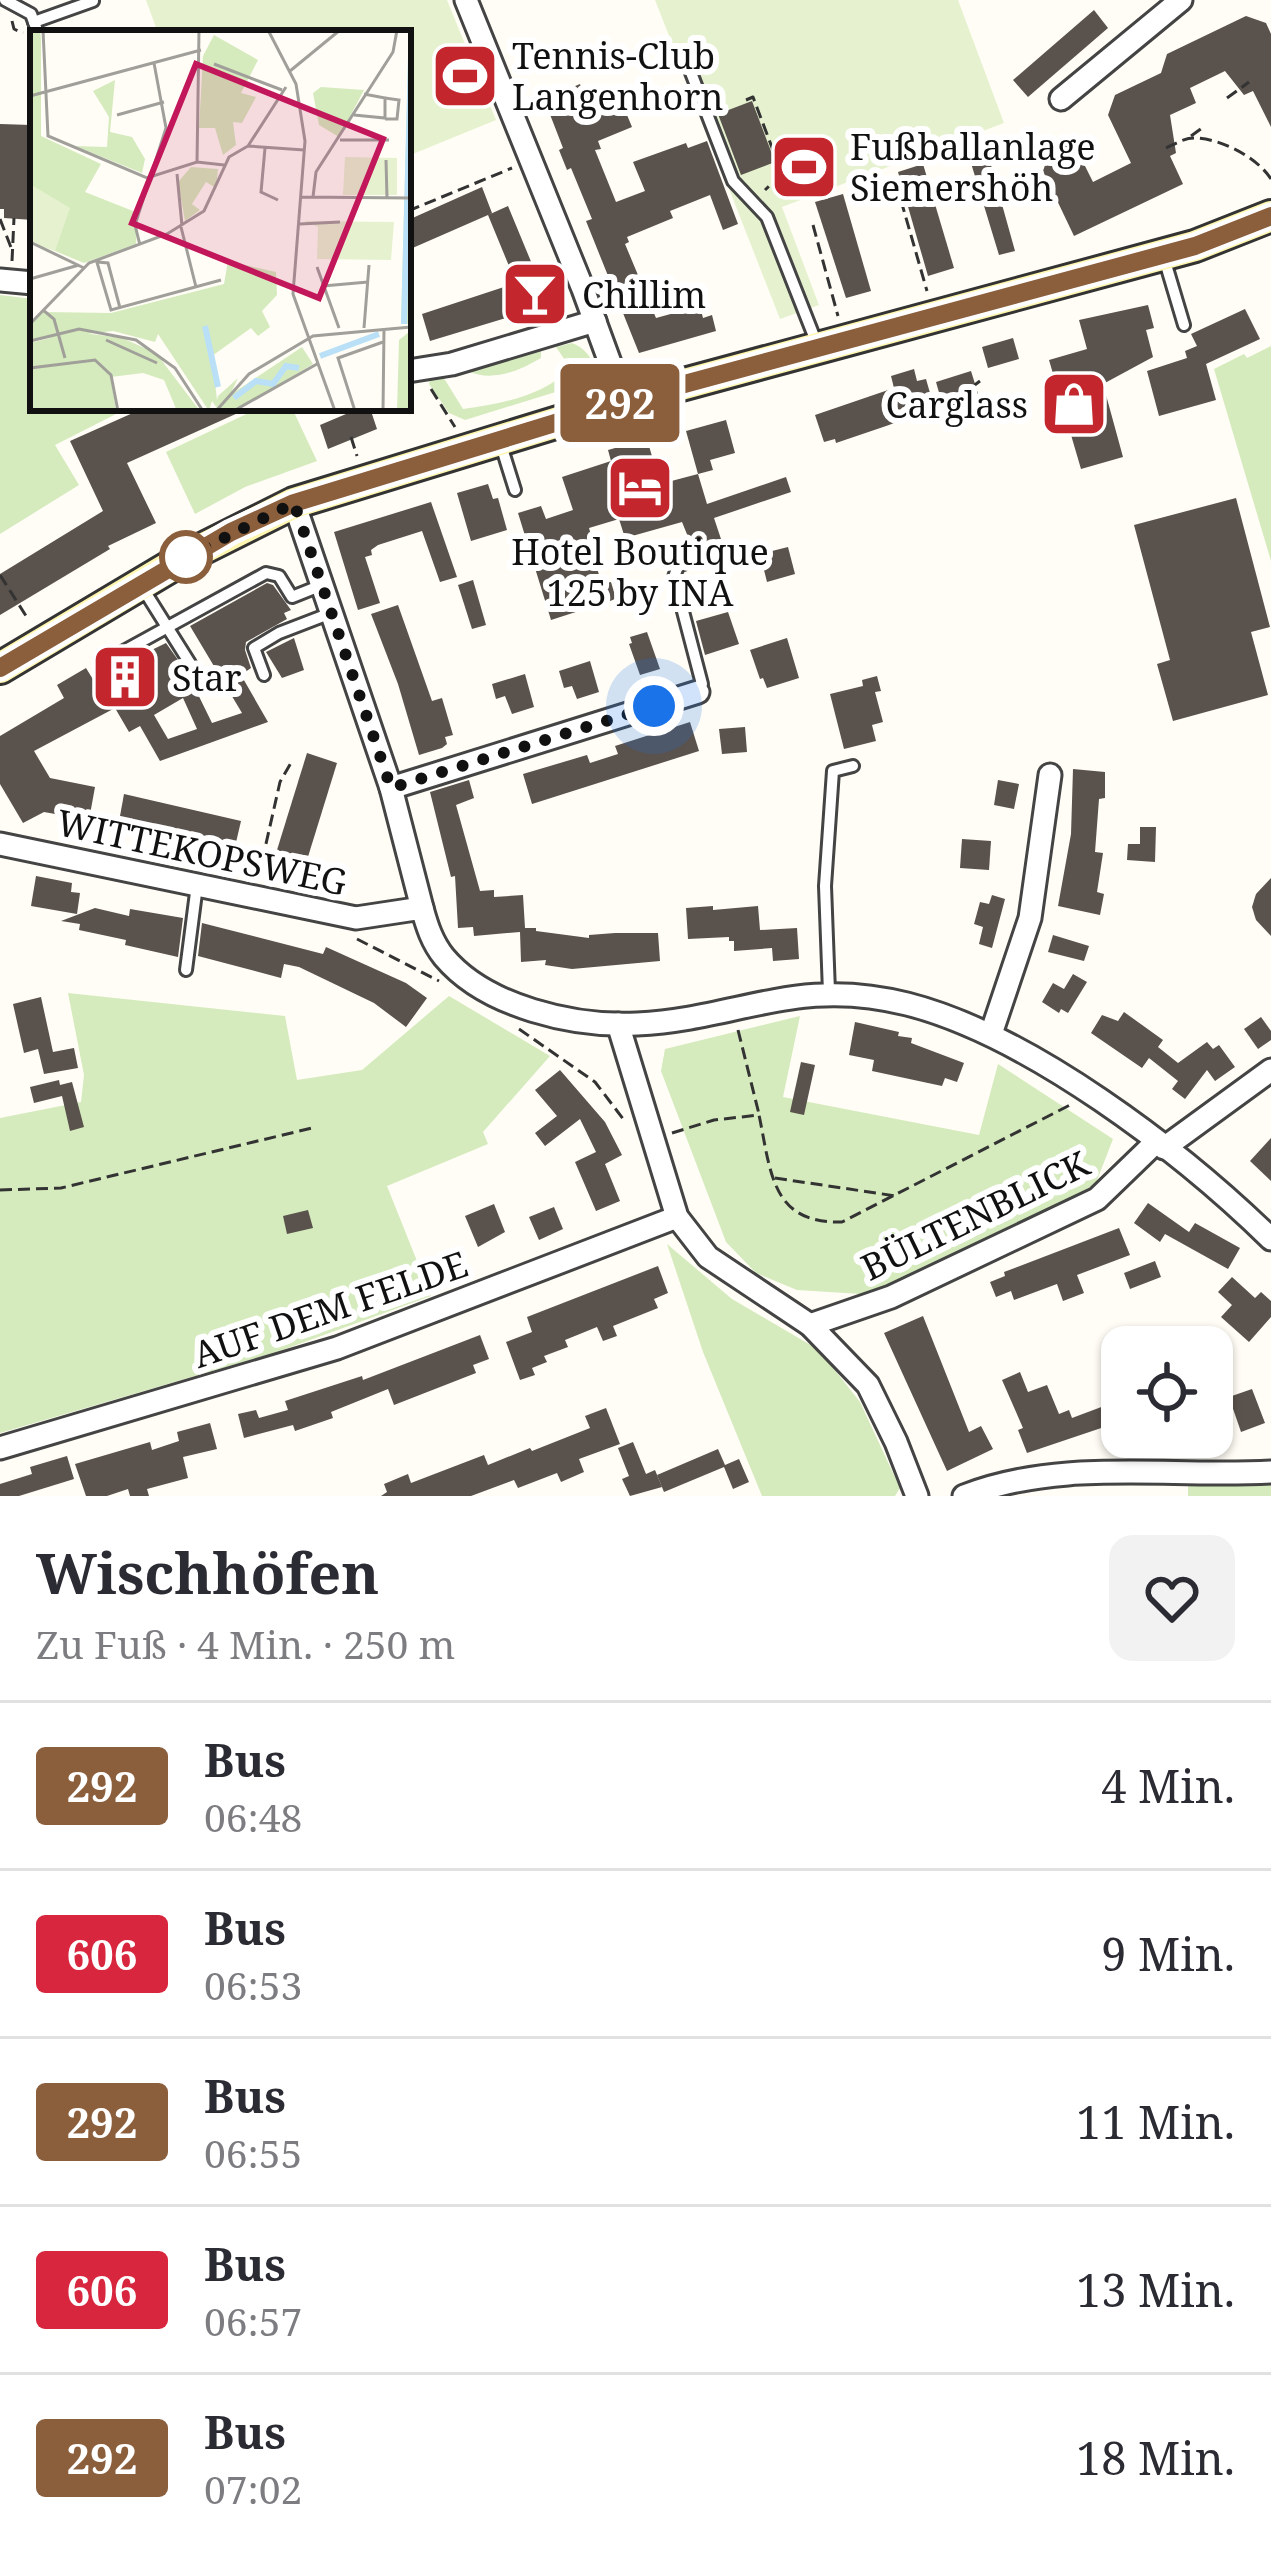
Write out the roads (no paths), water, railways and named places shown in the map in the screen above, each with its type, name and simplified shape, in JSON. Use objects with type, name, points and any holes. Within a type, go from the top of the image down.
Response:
[{"type":"main road","points":[[0,668],[231,532],[294,503],[623,401],[1163,255],[1271,216]]},
{"type":"street","points":[[466,0],[623,401]]},
{"type":"street","points":[[1060,99],[1174,2]]},
{"type":"street","points":[[415,371],[595,321]]},
{"type":"street","points":[[294,503],[391,788],[422,908],[442,954],[465,976],[494,994],[550,1014],[618,1024],[657,1022],[829,992],[908,1004],[991,1034],[1090,1095],[1160,1145],[1271,1239]]},
{"type":"street","points":[[391,788],[698,692]]},
{"type":"street","points":[[991,1034],[1030,917],[1049,775]]},
{"type":"street","name":"WITTEKOPSWEG","points":[[0,844],[365,918],[422,908]]},
{"type":"street","points":[[618,1024],[677,1217],[708,1257],[810,1325],[868,1385],[916,1496]]},
{"type":"street","name":"BÜLTENBLICK","points":[[810,1325],[891,1297],[1097,1199],[1160,1145],[1271,1070]]},
{"type":"street","name":"AUF DEM FELDE","points":[[0,1448],[337,1348],[677,1217]]},
{"type":"street","points":[[964,1496],[1001,1482],[1064,1473],[1271,1472]]},
{"type":"lane","points":[[4,0],[31,14],[36,28],[93,1]]},
{"type":"lane","points":[[690,70],[733,181],[767,217],[831,344]]},
{"type":"lane","points":[[1163,255],[1184,325]]},
{"type":"lane","points":[[484,444],[515,490]]},
{"type":"lane","points":[[698,692],[702,684],[674,577],[678,566],[707,555]]},
{"type":"lane","points":[[118,667],[113,657],[266,573],[279,576],[293,598],[322,585]]},
{"type":"lane","points":[[140,584],[191,665]]},
{"type":"lane","points":[[264,675],[254,648],[332,613]]},
{"type":"lane","points":[[163,653],[179,644]]},
{"type":"lane","points":[[829,992],[825,886],[833,771],[853,766]]},
{"type":"lane","points":[[186,970],[197,884]]},
{"type":"place","name":"Tennis-Club Langenhorn","points":[[465,76]]},
{"type":"place","name":"Fußballanlage Siemershöh","points":[[804,167]]},
{"type":"place","name":"Chillim","points":[[535,294]]},
{"type":"place","name":"Carglass","points":[[1074,404]]},
{"type":"place","name":"Hotel Boutique 125 by INA","points":[[640,488]]},
{"type":"place","name":"Star","points":[[125,677]]}]
